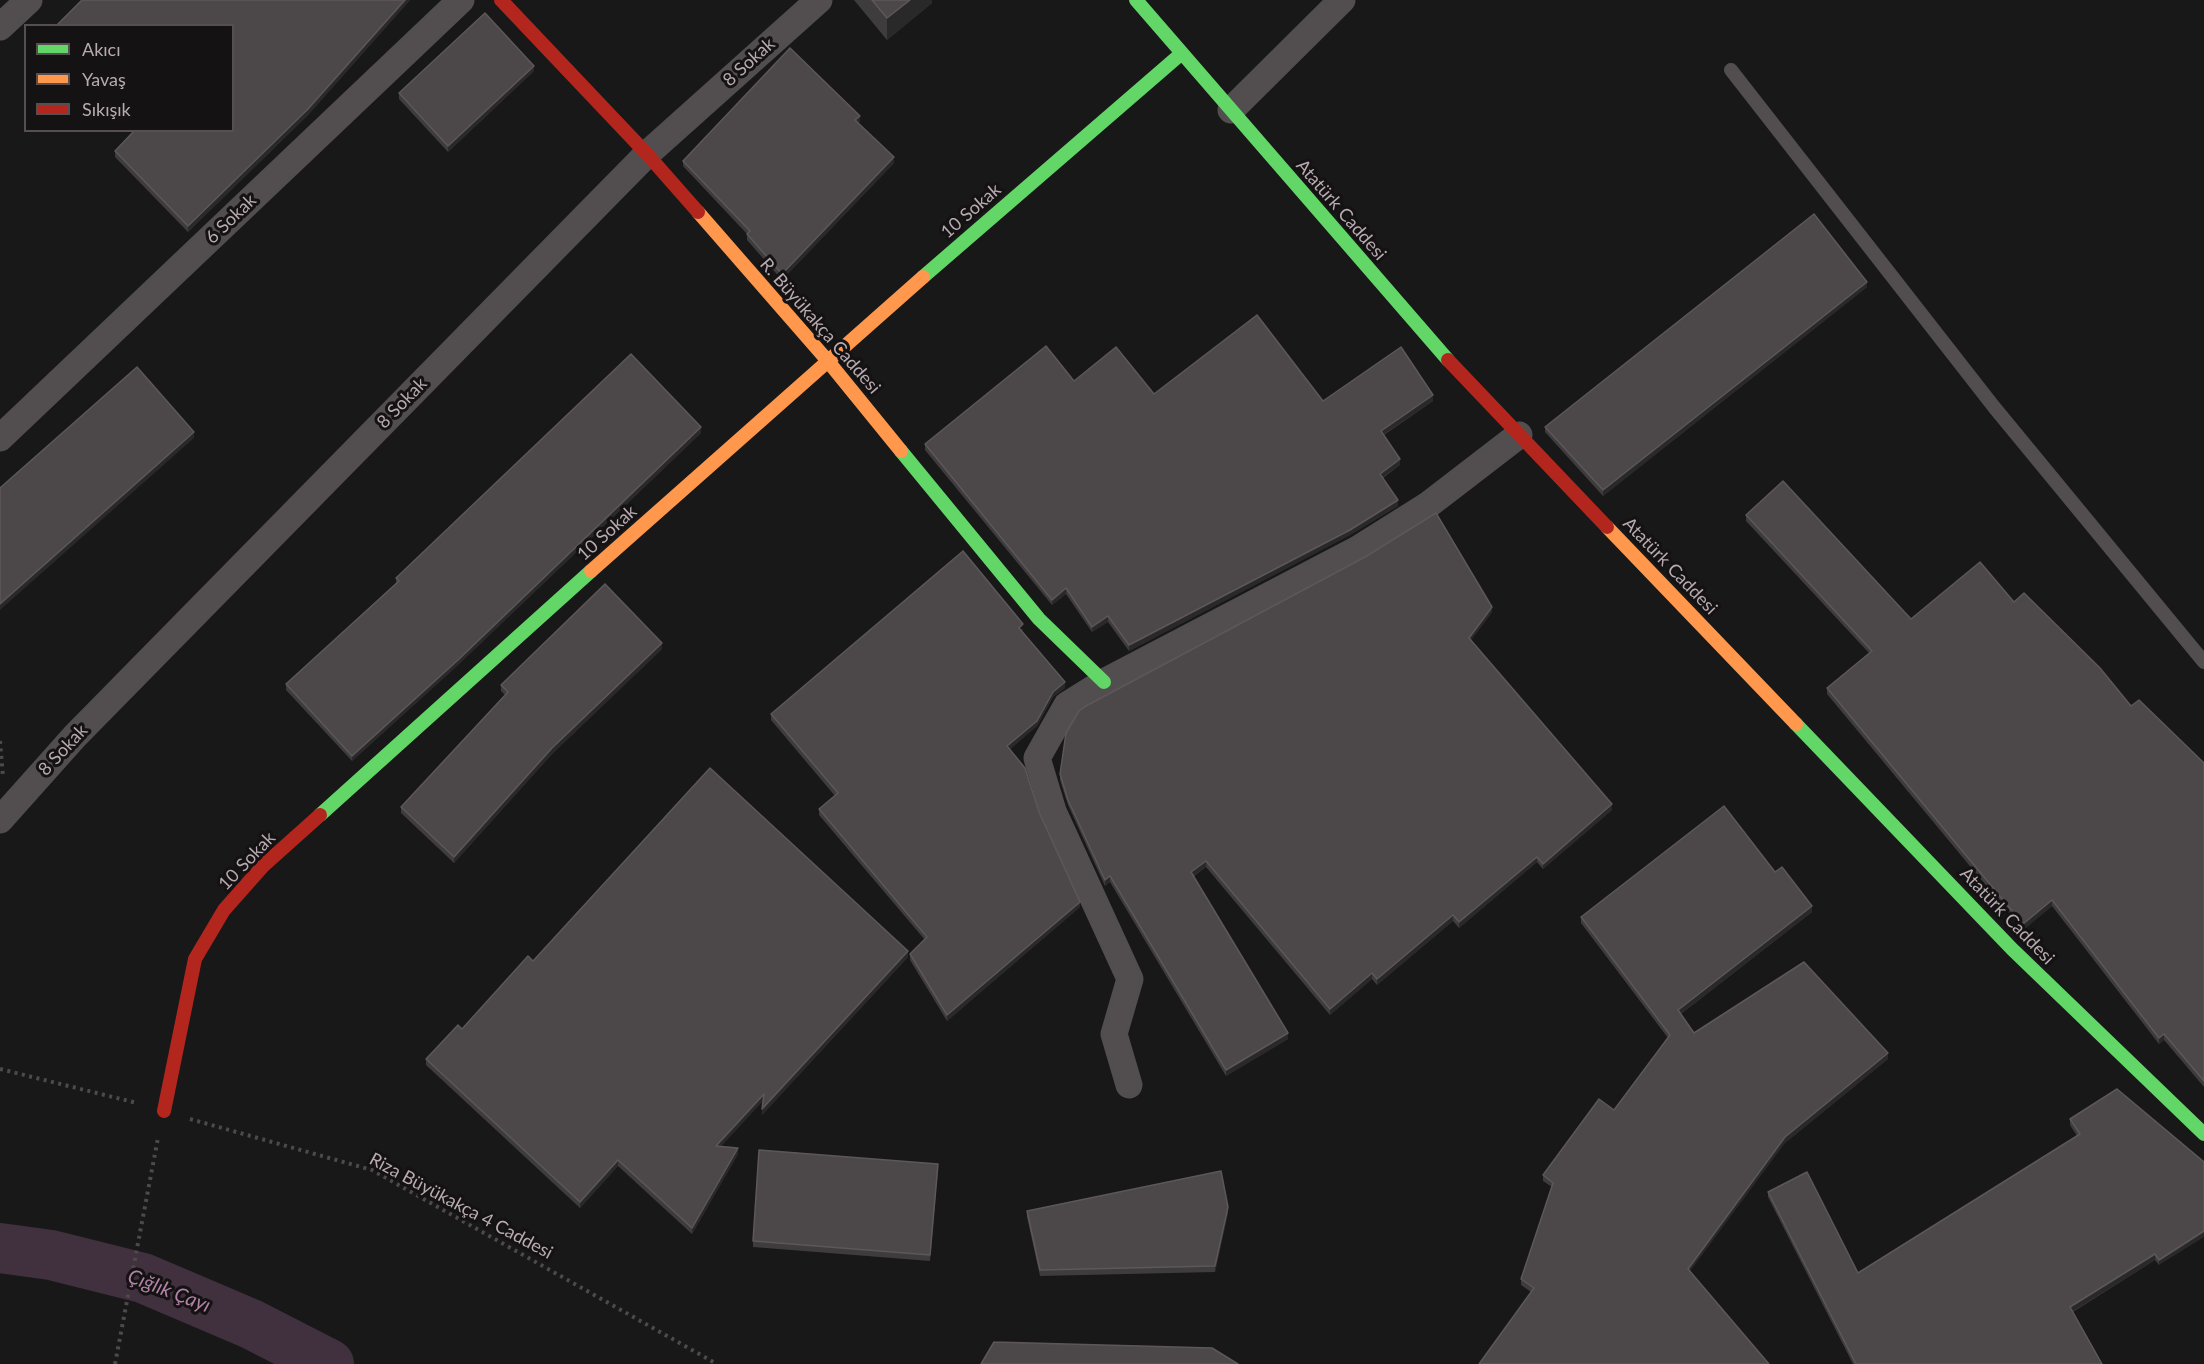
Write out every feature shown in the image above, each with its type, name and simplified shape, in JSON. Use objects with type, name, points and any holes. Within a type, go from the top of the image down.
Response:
[{"type":"street","points":[[0,27],[29,0]]},
{"type":"street","name":"6 Sokak","points":[[0,438],[461,0]]},
{"type":"street","name":"R. Büyükakça Caddesi","points":[[501,0],[647,154],[827,360],[1039,619],[1104,682]]},
{"type":"street","name":"8 Sokak","points":[[0,820],[75,736],[647,154],[819,0]]},
{"type":"street","name":"Atatürk Caddesi","points":[[1136,0],[1449,362],[2012,949],[2204,1134]]},
{"type":"street","points":[[1232,110],[1342,0]]},
{"type":"street","name":"10 Sokak","points":[[164,1111],[195,958],[224,910],[272,858],[827,360],[1182,53]]},
{"type":"street","points":[[1129,1085],[1114,1034],[1130,979],[1053,811],[1037,758],[1067,705],[1104,682],[1358,549],[1428,505],[1519,435]]},
{"type":"lane","points":[[1731,70],[1994,407],[2204,662]]},
{"type":"path","name":"Riza Büyükakça 4 Caddesi","points":[[0,1069],[74,1086],[372,1170],[717,1364]]},
{"type":"path","points":[[115,1364],[164,1111]]},
{"type":"building","points":[[82,0],[405,0],[308,109],[188,226],[115,151],[133,132],[234,132],[234,24],[58,24]]},
{"type":"building","points":[[872,0],[910,0],[887,18]]},
{"type":"building","points":[[485,13],[534,66],[448,146],[399,93]]},
{"type":"building","points":[[790,48],[860,116],[855,120],[894,157],[782,274],[747,234],[750,231],[683,161]]},
{"type":"building","points":[[1814,214],[1867,282],[1603,490],[1545,427]]},
{"type":"building","points":[[1257,315],[1323,401],[1401,347],[1433,395],[1381,431],[1400,459],[1380,474],[1398,500],[1350,530],[1129,645],[1108,616],[1092,627],[1066,588],[1052,600],[925,444],[1046,346],[1074,381],[1116,347],[1154,394]]},
{"type":"building","points":[[631,354],[701,427],[458,660],[352,756],[286,684],[399,581],[396,578]]},
{"type":"building","points":[[137,367],[194,432],[0,604],[0,488]]},
{"type":"building","points":[[1783,481],[1911,619],[1980,562],[2014,602],[2024,593],[2100,668],[2131,706],[2139,700],[2204,763],[2204,1081],[2164,1034],[2159,1038],[2052,900],[2023,924],[1827,688],[1872,651],[1746,515]]},
{"type":"building","points":[[1436,513],[1492,607],[1469,638],[1612,804],[1543,864],[1537,857],[1459,922],[1453,915],[1377,979],[1372,973],[1330,1009],[1206,861],[1191,872],[1288,1033],[1226,1070],[1110,876],[1105,880],[1068,800],[1060,774],[1066,733],[1079,711],[1086,706],[1365,557]]},
{"type":"building","points":[[963,551],[1023,624],[1019,628],[1065,682],[1053,692],[1037,721],[1007,746],[1025,768],[1039,812],[1080,902],[947,1015],[910,954],[927,937],[819,809],[838,793],[771,714]]},
{"type":"building","points":[[605,584],[662,643],[552,748],[454,857],[401,807],[508,692],[501,685]]},
{"type":"building","points":[[710,768],[908,951],[762,1109],[764,1094],[716,1146],[738,1148],[692,1228],[618,1160],[580,1202],[426,1059],[458,1025],[462,1029],[528,956],[533,961]]},
{"type":"building","points":[[1724,806],[1775,872],[1782,867],[1812,906],[1678,1010],[1694,1033],[1804,962],[1888,1053],[1785,1137],[1688,1269],[1769,1364],[1479,1364],[1534,1288],[1521,1279],[1553,1183],[1543,1175],[1599,1099],[1614,1110],[1670,1035],[1581,917]]},
{"type":"building","points":[[2117,1089],[2204,1162],[2204,1231],[2159,1260],[2155,1254],[2070,1307],[2102,1364],[1856,1364],[1768,1192],[1807,1172],[1858,1273],[2080,1134],[2070,1119]]},
{"type":"building","points":[[759,1150],[938,1164],[930,1255],[753,1241]]},
{"type":"building","points":[[1221,1171],[1228,1207],[1215,1266],[1040,1270],[1027,1211]]},
{"type":"building","points":[[994,1342],[1212,1348],[1238,1364],[981,1364]]},
{"type":"waterway","name":"Çığlık Çayı","points":[[0,1248],[51,1255],[143,1278],[251,1324],[329,1364]]},
{"type":"traffic: fast","points":[[1136,0],[1448,360]]},
{"type":"traffic: fast","points":[[923,277],[1182,53]]},
{"type":"traffic: fast","points":[[901,451],[1039,619],[1104,682]]},
{"type":"traffic: fast","points":[[320,815],[591,571]]},
{"type":"traffic: fast","points":[[1796,724],[2012,949],[2204,1134]]},
{"type":"traffic: slow","points":[[698,212],[827,360],[901,451]]},
{"type":"traffic: slow","points":[[591,571],[923,277]]},
{"type":"traffic: slow","points":[[1607,527],[1796,724]]},
{"type":"traffic: jam","points":[[501,0],[647,154],[698,212]]},
{"type":"traffic: jam","points":[[1448,360],[1607,527]]},
{"type":"traffic: jam","points":[[164,1111],[195,959],[224,910],[263,866],[320,815]]}]
